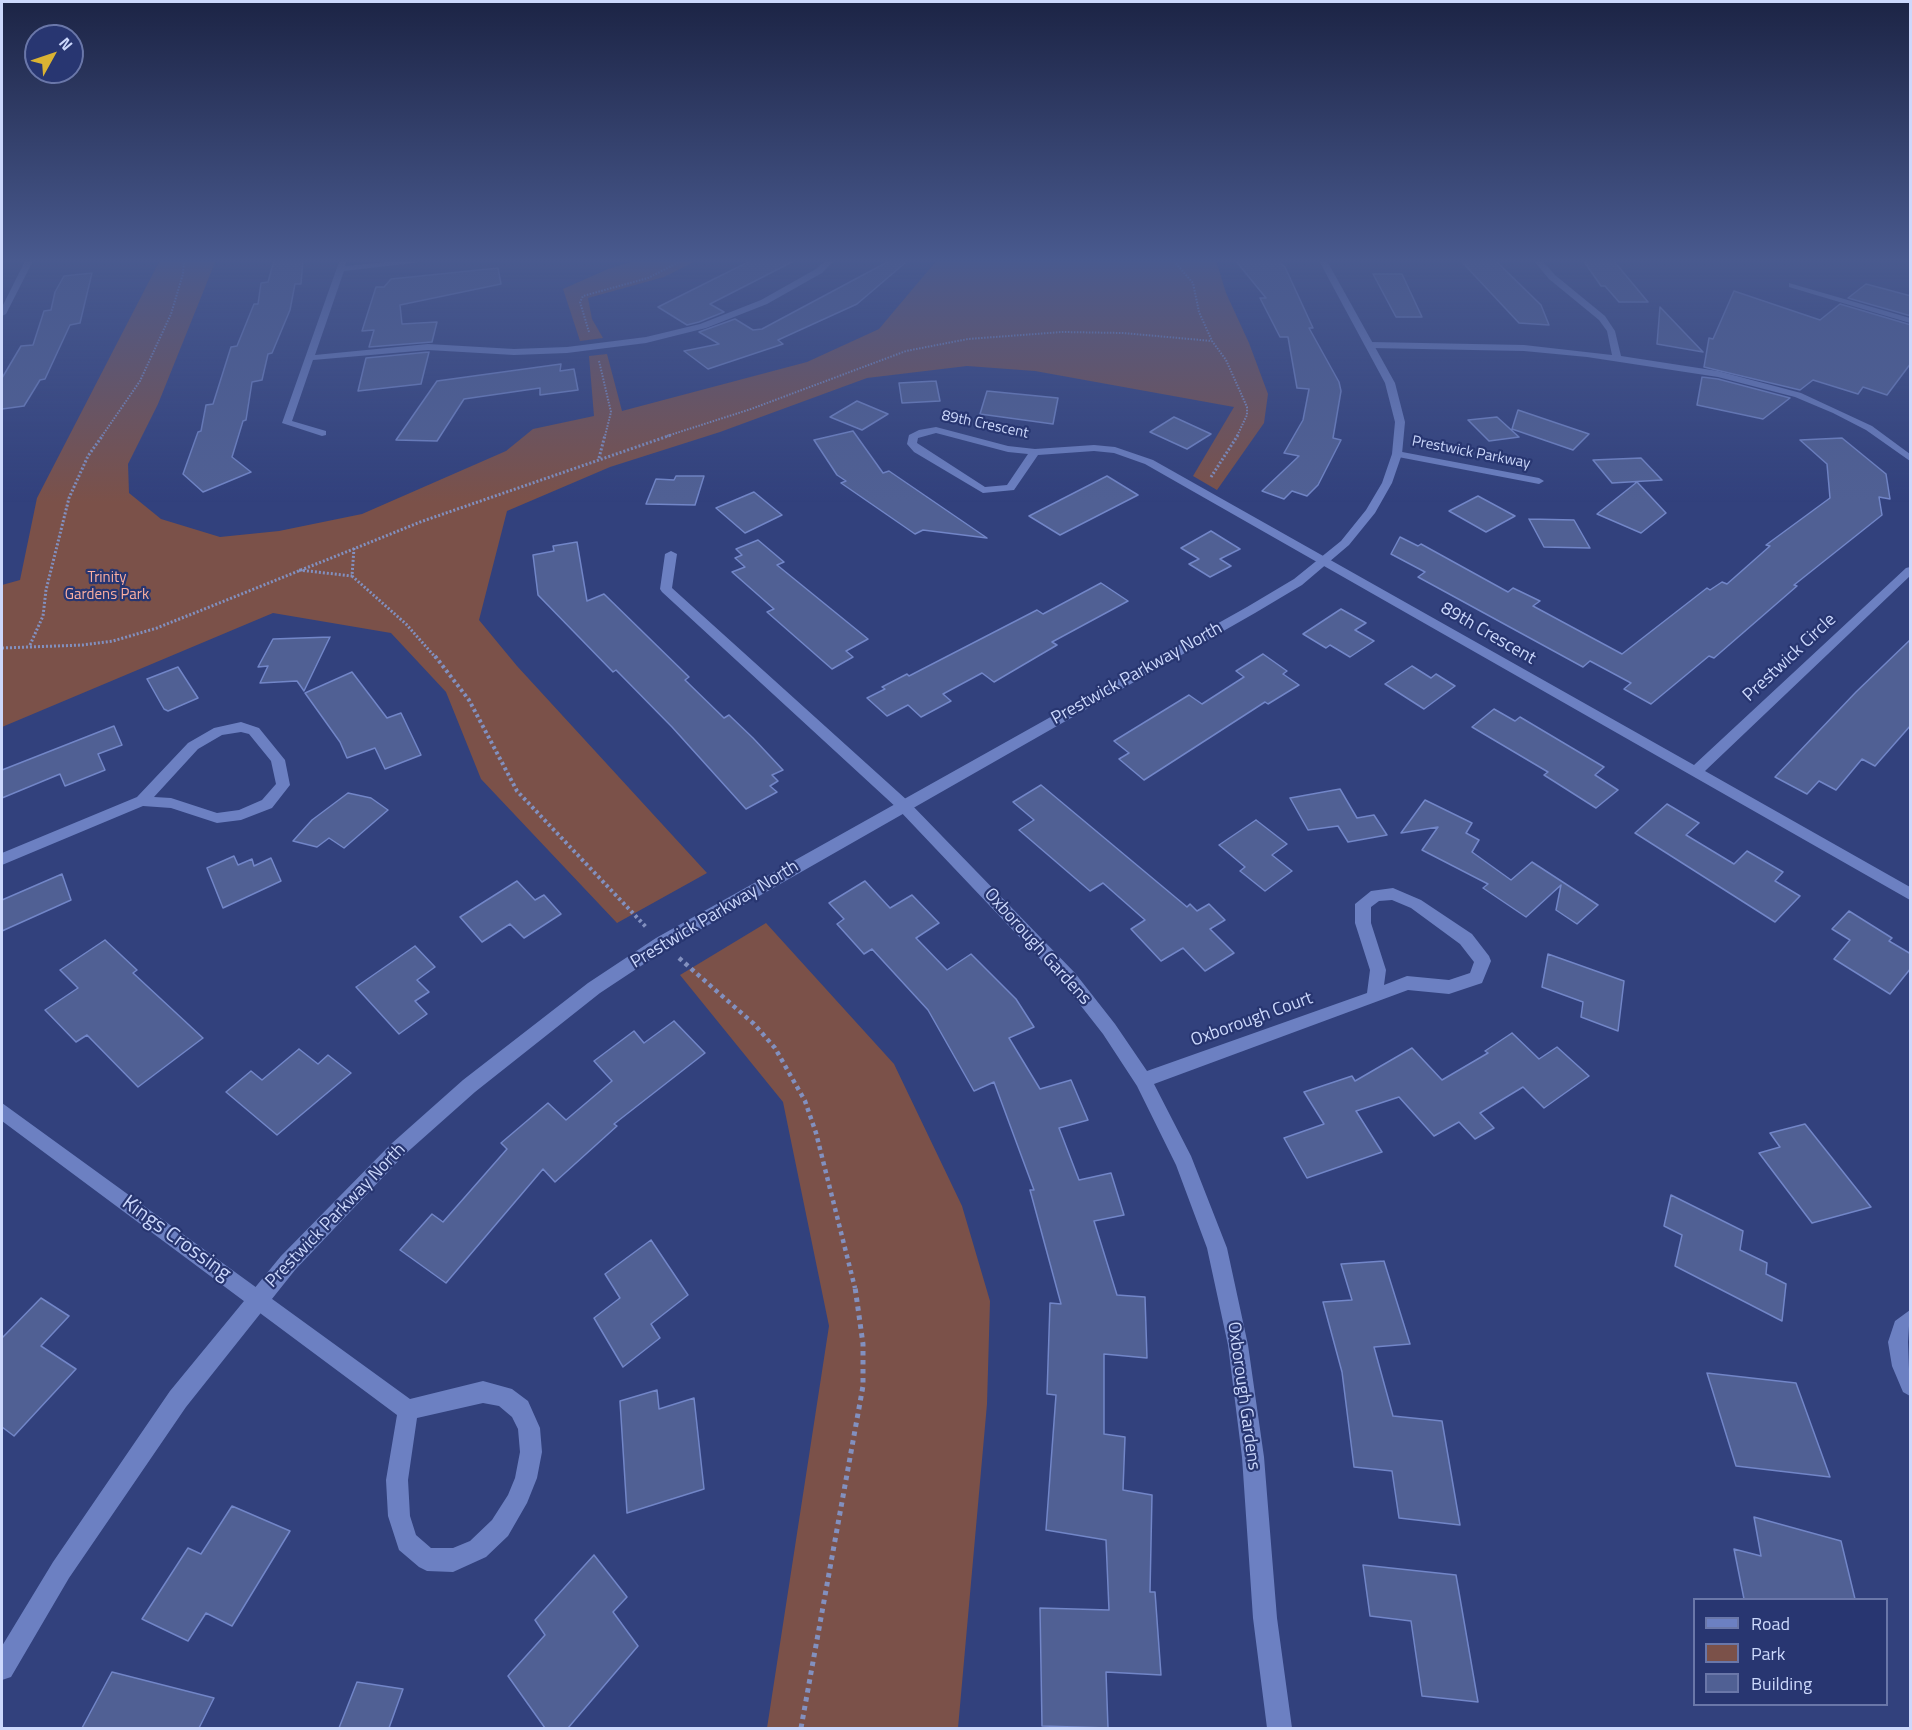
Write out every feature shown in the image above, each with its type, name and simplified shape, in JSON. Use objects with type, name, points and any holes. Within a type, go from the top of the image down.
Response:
[{"type":"street","points":[[316,340],[287,423],[322,434]]},
{"type":"street","points":[[309,358],[428,347],[514,351],[567,350],[647,340]]},
{"type":"street","name":"Prestwick Parkway North","points":[[2,1668],[61,1570],[171,1408],[258,1299],[288,1263],[397,1150],[469,1086],[594,988],[662,943],[1251,610],[1298,582],[1345,543],[1371,512],[1387,483],[1396,454],[1400,422],[1396,401],[1368,340]]},
{"type":"street","points":[[1613,340],[1617,358]]},
{"type":"street","points":[[1371,345],[1524,348],[1617,358],[1718,374],[1798,395],[1844,415],[1906,449],[1911,458]]},
{"type":"street","name":"89th Crescent","points":[[1035,452],[1018,480],[1010,488],[983,490],[927,456],[912,444],[913,437],[923,432],[936,430],[976,442],[1035,452],[1084,448],[1115,450],[1149,462],[1911,894]]},
{"type":"street","name":"Prestwick Parkway","points":[[1396,454],[1539,481]]},
{"type":"street","name":"Oxborough Gardens","points":[[671,554],[666,589],[903,805],[1069,978],[1109,1029],[1143,1080],[1184,1162],[1217,1248],[1236,1334],[1252,1457],[1265,1618],[1280,1728]]},
{"type":"street","name":"Prestwick Circle","points":[[1695,771],[1911,570]]},
{"type":"street","points":[[2,859],[142,801],[193,746],[219,731],[240,728],[254,731],[278,760],[283,784],[267,804],[241,815],[217,818],[171,803],[142,801]]},
{"type":"street","name":"Oxborough Court","points":[[1143,1080],[1375,997],[1407,983],[1449,987],[1476,978],[1483,962],[1466,939],[1416,904],[1393,894],[1376,895],[1363,904],[1363,923],[1378,970],[1375,997]]},
{"type":"street","name":"Kings Crossing","points":[[2,1111],[408,1410]]},
{"type":"street","points":[[1911,1320],[1902,1328],[1898,1342],[1899,1359],[1911,1385]]},
{"type":"street","points":[[483,1392],[504,1397],[520,1409],[529,1428],[531,1452],[516,1503],[500,1528],[478,1549],[453,1560],[427,1559],[407,1542],[399,1516],[397,1480],[408,1410],[483,1392]]},
{"type":"path","points":[[30,645],[44,616],[46,590],[69,498],[88,456],[140,381],[159,340]]},
{"type":"path","points":[[2,648],[30,645],[83,645],[135,635],[354,548],[599,459],[751,409],[888,357],[935,344],[969,340]]},
{"type":"path","points":[[1195,488],[1214,473],[1247,415],[1247,407],[1226,360],[1212,341],[1198,340]]},
{"type":"path","points":[[598,359],[611,412],[599,459]]},
{"type":"path","points":[[352,576],[354,548]]},
{"type":"path","points":[[298,570],[352,576],[406,624],[452,675],[517,790],[558,837],[648,928]]},
{"type":"path","points":[[678,958],[754,1024],[776,1048],[805,1101],[816,1133],[860,1303],[864,1344],[863,1386],[801,1728]]},
{"type":"green space","name":"Trinity Gardens Park","points":[[119,340],[184,340],[158,404],[128,464],[129,493],[161,519],[220,537],[279,531],[362,514],[506,451],[533,429],[594,416],[589,356],[607,354],[622,411],[807,362],[856,340],[1247,340],[1268,394],[1264,423],[1217,490],[1193,476],[1234,407],[1035,371],[967,366],[867,378],[720,432],[610,467],[507,511],[479,620],[517,666],[707,873],[617,923],[481,779],[446,692],[391,633],[273,613],[2,727],[2,585],[20,580],[37,498]]},
{"type":"green space","points":[[766,923],[894,1064],[962,1206],[990,1301],[987,1404],[958,1728],[767,1728],[829,1326],[783,1102],[680,975]]},
{"type":"building","points":[[35,340],[63,340],[45,379],[40,380],[24,406],[2,409],[2,378],[21,346],[33,345]]},
{"type":"building","points":[[240,340],[278,340],[272,353],[268,354],[262,380],[252,382],[246,420],[243,421],[232,457],[251,472],[203,492],[183,474],[198,432],[201,431],[206,405],[213,404],[231,347],[237,346]]},
{"type":"building","points":[[371,340],[433,340],[432,342],[369,347]]},
{"type":"building","points":[[712,340],[779,340],[783,344],[708,369],[684,351],[719,344]]},
{"type":"building","points":[[1288,340],[1316,340],[1339,382],[1341,391],[1333,438],[1341,440],[1318,485],[1307,496],[1292,491],[1284,499],[1262,491],[1299,456],[1284,453],[1303,420],[1309,389],[1297,388]]},
{"type":"building","points":[[1657,340],[1691,340],[1703,352],[1657,344]]},
{"type":"building","points":[[1709,340],[1911,340],[1911,363],[1887,395],[1863,387],[1858,394],[1813,380],[1800,390],[1704,367]]},
{"type":"building","points":[[429,352],[421,384],[358,391],[366,358]]},
{"type":"building","points":[[561,364],[560,371],[574,369],[578,390],[540,395],[540,388],[464,399],[437,441],[396,440],[437,381]]},
{"type":"building","points":[[1702,377],[1790,398],[1763,419],[1697,405]]},
{"type":"building","points":[[936,381],[940,401],[902,403],[899,383]]},
{"type":"building","points":[[987,391],[1058,398],[1053,424],[980,414]]},
{"type":"building","points":[[857,401],[888,414],[862,430],[830,417]]},
{"type":"building","points":[[1518,410],[1589,434],[1573,450],[1512,429]]},
{"type":"building","points":[[1174,417],[1211,434],[1187,449],[1150,432]]},
{"type":"building","points":[[1497,417],[1519,437],[1489,441],[1468,420]]},
{"type":"building","points":[[853,431],[883,473],[889,471],[987,538],[923,530],[915,534],[841,483],[846,481],[837,475],[814,440]]},
{"type":"building","points":[[1842,438],[1886,474],[1890,499],[1879,497],[1882,515],[1794,585],[1797,586],[1714,658],[1709,656],[1651,704],[1624,689],[1631,683],[1590,661],[1583,667],[1418,577],[1425,572],[1391,554],[1400,537],[1418,546],[1421,544],[1508,592],[1513,588],[1540,601],[1533,606],[1622,654],[1707,588],[1710,590],[1722,582],[1727,584],[1770,546],[1766,545],[1830,498],[1827,464],[1800,440]]},
{"type":"building","points":[[1641,458],[1662,480],[1612,483],[1593,460]]},
{"type":"building","points":[[676,476],[704,476],[695,505],[646,504],[656,479],[674,480]]},
{"type":"building","points":[[1107,476],[1138,495],[1060,535],[1029,516]]},
{"type":"building","points":[[1637,482],[1666,513],[1641,533],[1597,514]]},
{"type":"building","points":[[754,492],[782,515],[745,533],[716,508]]},
{"type":"building","points":[[1478,496],[1515,516],[1486,532],[1449,511]]},
{"type":"building","points":[[1529,519],[1574,520],[1590,548],[1544,547]]},
{"type":"building","points":[[1211,531],[1240,549],[1220,559],[1231,566],[1210,577],[1189,564],[1199,559],[1181,548]]},
{"type":"building","points":[[758,540],[784,562],[777,565],[868,639],[846,651],[853,657],[832,669],[767,612],[774,609],[732,572],[745,567],[735,558],[742,555],[736,549]]},
{"type":"building","points":[[577,542],[587,601],[604,594],[689,677],[685,680],[724,718],[729,715],[753,738],[783,770],[772,775],[778,781],[770,786],[777,792],[746,809],[672,727],[616,670],[613,672],[538,595],[533,555],[554,551],[553,546]]},
{"type":"building","points":[[1101,583],[1128,601],[1052,642],[1057,645],[994,682],[982,673],[943,694],[951,701],[921,717],[908,705],[887,716],[867,698],[907,674],[909,676],[1037,610],[1043,614]]},
{"type":"building","points":[[1341,609],[1366,623],[1355,630],[1374,641],[1350,657],[1330,645],[1326,648],[1303,634]]},
{"type":"building","points":[[330,637],[304,691],[297,681],[260,683],[268,666],[258,667],[273,639]]},
{"type":"building","points":[[1911,639],[1911,725],[1875,766],[1862,759],[1836,790],[1819,781],[1807,794],[1775,777],[1856,692]]},
{"type":"building","points":[[1263,654],[1287,671],[1283,674],[1299,685],[1268,704],[1265,702],[1144,780],[1119,759],[1129,753],[1114,741],[1189,695],[1202,704],[1244,677],[1236,671]]},
{"type":"building","points":[[1412,666],[1431,678],[1436,674],[1455,686],[1424,709],[1385,684]]},
{"type":"building","points":[[178,667],[198,698],[168,711],[164,709],[147,679]]},
{"type":"building","points":[[352,672],[387,718],[401,713],[421,755],[385,769],[375,748],[347,758],[340,742],[305,693]]},
{"type":"building","points":[[1494,709],[1515,721],[1520,717],[1604,767],[1595,775],[1618,790],[1596,808],[1544,775],[1548,772],[1472,727]]},
{"type":"building","points":[[114,726],[122,745],[98,754],[105,770],[65,786],[60,774],[2,798],[2,770]]},
{"type":"building","points":[[1041,785],[1187,907],[1190,904],[1197,911],[1209,904],[1225,920],[1210,929],[1234,953],[1205,971],[1183,948],[1161,961],[1131,929],[1145,920],[1103,883],[1090,891],[1019,830],[1034,820],[1013,802]]},
{"type":"building","points":[[1340,789],[1357,818],[1374,815],[1387,835],[1348,842],[1338,826],[1308,830],[1290,798]]},
{"type":"building","points":[[348,793],[371,798],[388,810],[344,848],[329,838],[317,847],[293,841],[312,820]]},
{"type":"building","points":[[1425,800],[1472,823],[1466,833],[1479,840],[1472,852],[1511,880],[1532,862],[1598,905],[1577,924],[1556,910],[1561,885],[1526,917],[1483,888],[1488,884],[1422,850],[1438,827],[1401,833]]},
{"type":"building","points":[[1667,804],[1699,823],[1686,835],[1734,864],[1747,851],[1783,872],[1775,881],[1800,896],[1775,922],[1635,833]]},
{"type":"building","points":[[1256,820],[1287,844],[1272,855],[1292,871],[1265,891],[1240,871],[1245,867],[1219,845]]},
{"type":"building","points":[[234,856],[238,865],[252,859],[254,866],[271,858],[281,881],[223,908],[207,868]]},
{"type":"building","points":[[62,874],[71,900],[2,931],[2,900]]},
{"type":"building","points":[[517,881],[535,900],[544,895],[561,914],[524,938],[510,924],[482,942],[460,917]]},
{"type":"building","points":[[865,881],[890,908],[912,895],[939,923],[916,938],[947,970],[971,954],[1016,999],[1034,1027],[1009,1038],[1040,1089],[1071,1080],[1088,1120],[1059,1128],[1079,1180],[1111,1173],[1124,1215],[1094,1221],[1117,1295],[1145,1297],[1147,1358],[1104,1354],[1104,1434],[1125,1437],[1123,1490],[1152,1495],[1150,1592],[1155,1592],[1161,1675],[1106,1672],[1108,1728],[1042,1726],[1040,1608],[1109,1610],[1106,1540],[1046,1530],[1056,1395],[1047,1394],[1050,1303],[1061,1304],[1030,1190],[1034,1190],[994,1082],[974,1091],[928,1010],[872,949],[864,954],[837,924],[844,919],[829,903]]},
{"type":"building","points":[[1849,911],[1892,938],[1889,941],[1911,954],[1911,968],[1890,994],[1834,959],[1850,940],[1832,929]]},
{"type":"building","points":[[105,940],[137,970],[133,973],[203,1038],[138,1087],[87,1035],[76,1042],[45,1010],[78,988],[60,970]]},
{"type":"building","points":[[415,946],[435,967],[417,980],[429,992],[415,1001],[427,1014],[399,1034],[356,987]]},
{"type":"building","points":[[1548,954],[1624,981],[1618,1031],[1581,1017],[1583,1002],[1542,987]]},
{"type":"building","points":[[674,1021],[705,1053],[614,1124],[617,1126],[555,1182],[543,1169],[446,1283],[400,1250],[432,1214],[443,1222],[507,1149],[501,1143],[548,1103],[566,1120],[612,1081],[594,1061],[634,1031],[644,1043]]},
{"type":"building","points":[[1512,1033],[1539,1059],[1557,1047],[1589,1076],[1544,1108],[1523,1087],[1480,1113],[1494,1128],[1475,1139],[1459,1122],[1434,1136],[1399,1097],[1356,1111],[1382,1152],[1307,1178],[1284,1138],[1324,1124],[1304,1092],[1352,1076],[1355,1081],[1412,1048],[1442,1080],[1488,1053],[1485,1051]]},
{"type":"building","points":[[299,1049],[318,1064],[328,1055],[351,1073],[277,1135],[226,1092],[251,1071],[262,1080]]},
{"type":"building","points":[[1805,1124],[1871,1207],[1812,1223],[1759,1153],[1780,1147],[1770,1133]]},
{"type":"building","points":[[1671,1195],[1743,1231],[1740,1250],[1767,1263],[1766,1274],[1786,1284],[1782,1321],[1675,1266],[1682,1235],[1664,1226]]},
{"type":"building","points":[[651,1240],[688,1295],[651,1324],[660,1338],[623,1367],[594,1318],[620,1298],[605,1274]]},
{"type":"building","points":[[1384,1261],[1410,1344],[1374,1347],[1393,1416],[1442,1421],[1460,1525],[1399,1518],[1392,1471],[1354,1467],[1342,1372],[1323,1302],[1352,1300],[1341,1264]]},
{"type":"building","points":[[41,1298],[69,1316],[41,1346],[76,1369],[14,1436],[2,1427],[2,1338]]},
{"type":"building","points":[[1707,1373],[1796,1383],[1830,1477],[1736,1466]]},
{"type":"building","points":[[657,1390],[659,1409],[694,1398],[704,1489],[627,1513],[620,1401]]},
{"type":"building","points":[[232,1506],[290,1531],[232,1626],[206,1613],[188,1641],[142,1619],[188,1548],[201,1554]]},
{"type":"building","points":[[1754,1517],[1841,1541],[1855,1598],[1744,1598],[1734,1549],[1761,1556]]},
{"type":"building","points":[[594,1555],[627,1597],[613,1612],[638,1646],[568,1728],[545,1728],[508,1676],[545,1635],[535,1620]]},
{"type":"building","points":[[1363,1565],[1456,1575],[1478,1702],[1422,1696],[1411,1621],[1370,1616]]},
{"type":"building","points":[[112,1672],[214,1698],[199,1728],[82,1728]]},
{"type":"building","points":[[357,1682],[403,1689],[389,1728],[339,1728]]}]
